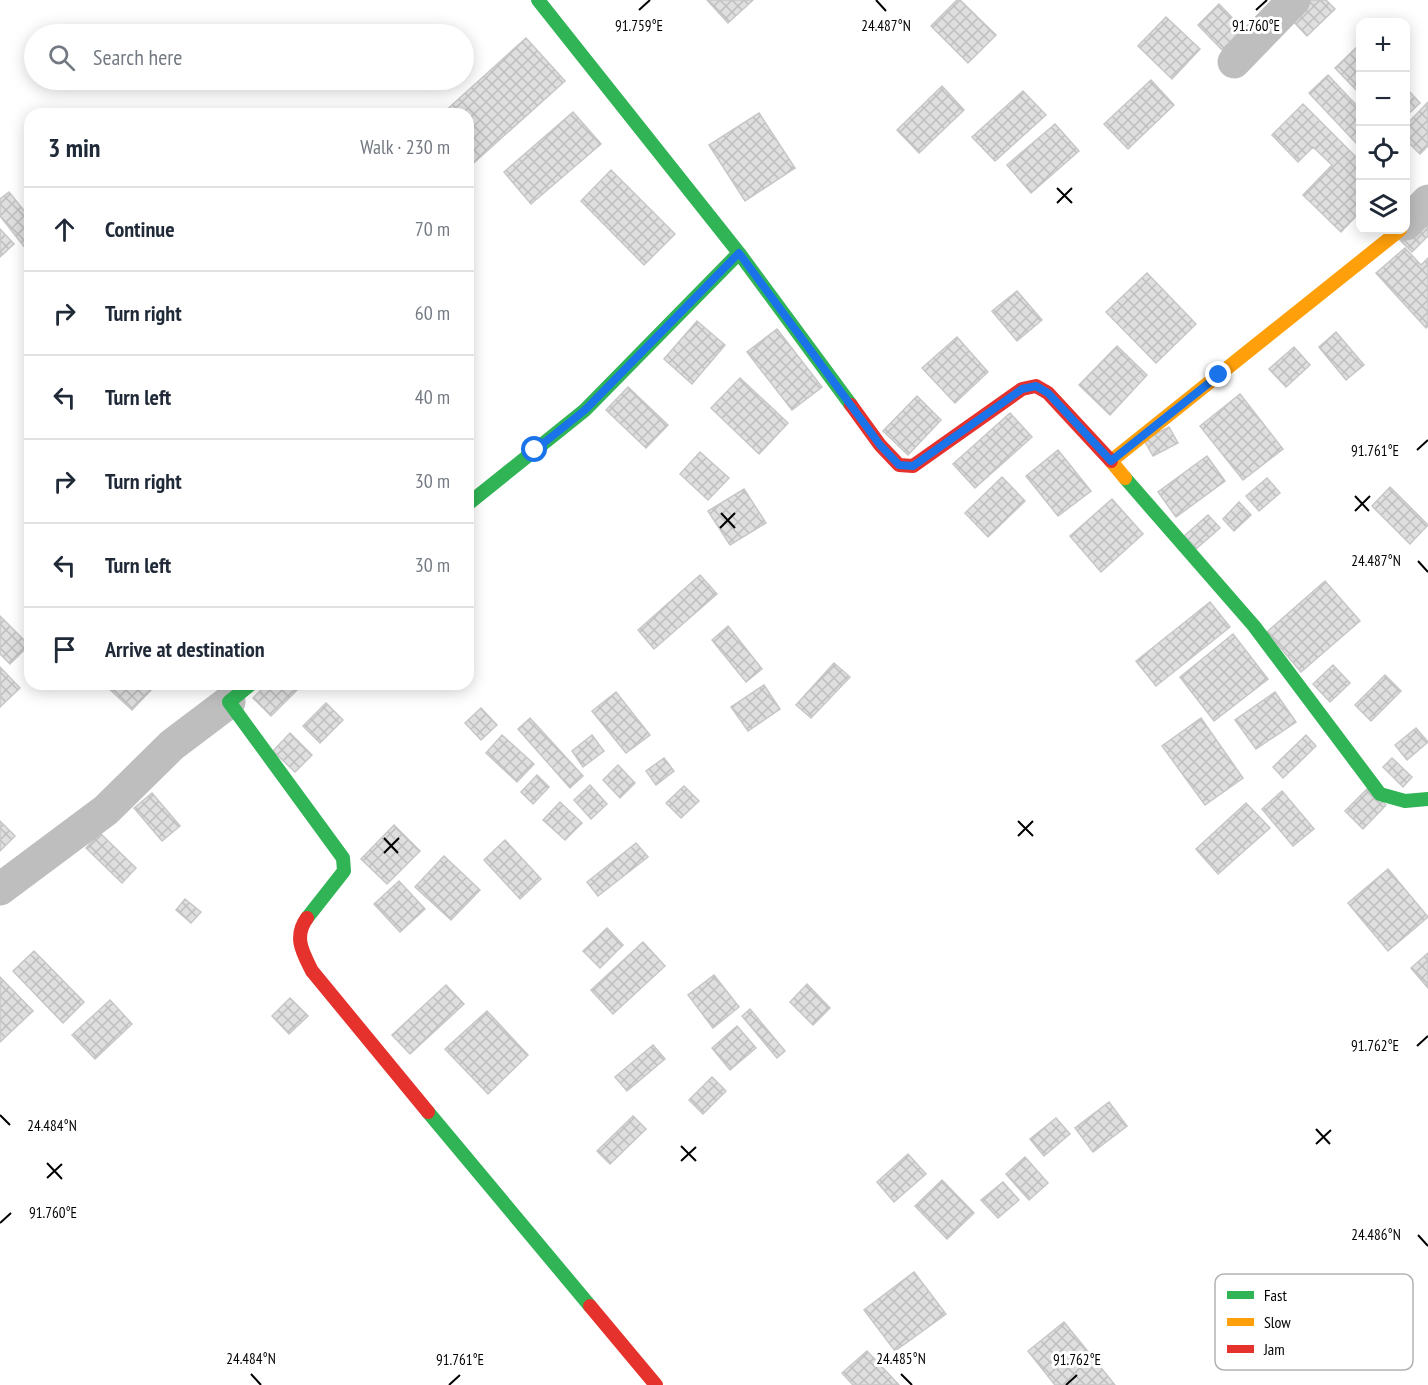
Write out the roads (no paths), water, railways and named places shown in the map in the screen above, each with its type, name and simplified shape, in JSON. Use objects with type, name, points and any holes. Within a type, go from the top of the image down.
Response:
[{"type":"street","points":[[538,0],[739,253],[880,445],[899,465],[913,466],[1022,389],[1036,386],[1048,393],[1111,461],[1254,626],[1380,794],[1405,801],[1428,799]]},
{"type":"street","points":[[1234,62],[1294,0]]},
{"type":"street","points":[[1410,220],[1428,201]]},
{"type":"street","points":[[1111,461],[1395,234]]},
{"type":"street","points":[[474,499],[585,410],[739,253]]},
{"type":"street","points":[[0,889],[106,810],[172,745],[240,693],[344,858],[344,871],[303,924],[299,945],[312,971],[474,1169],[656,1385]]}]
